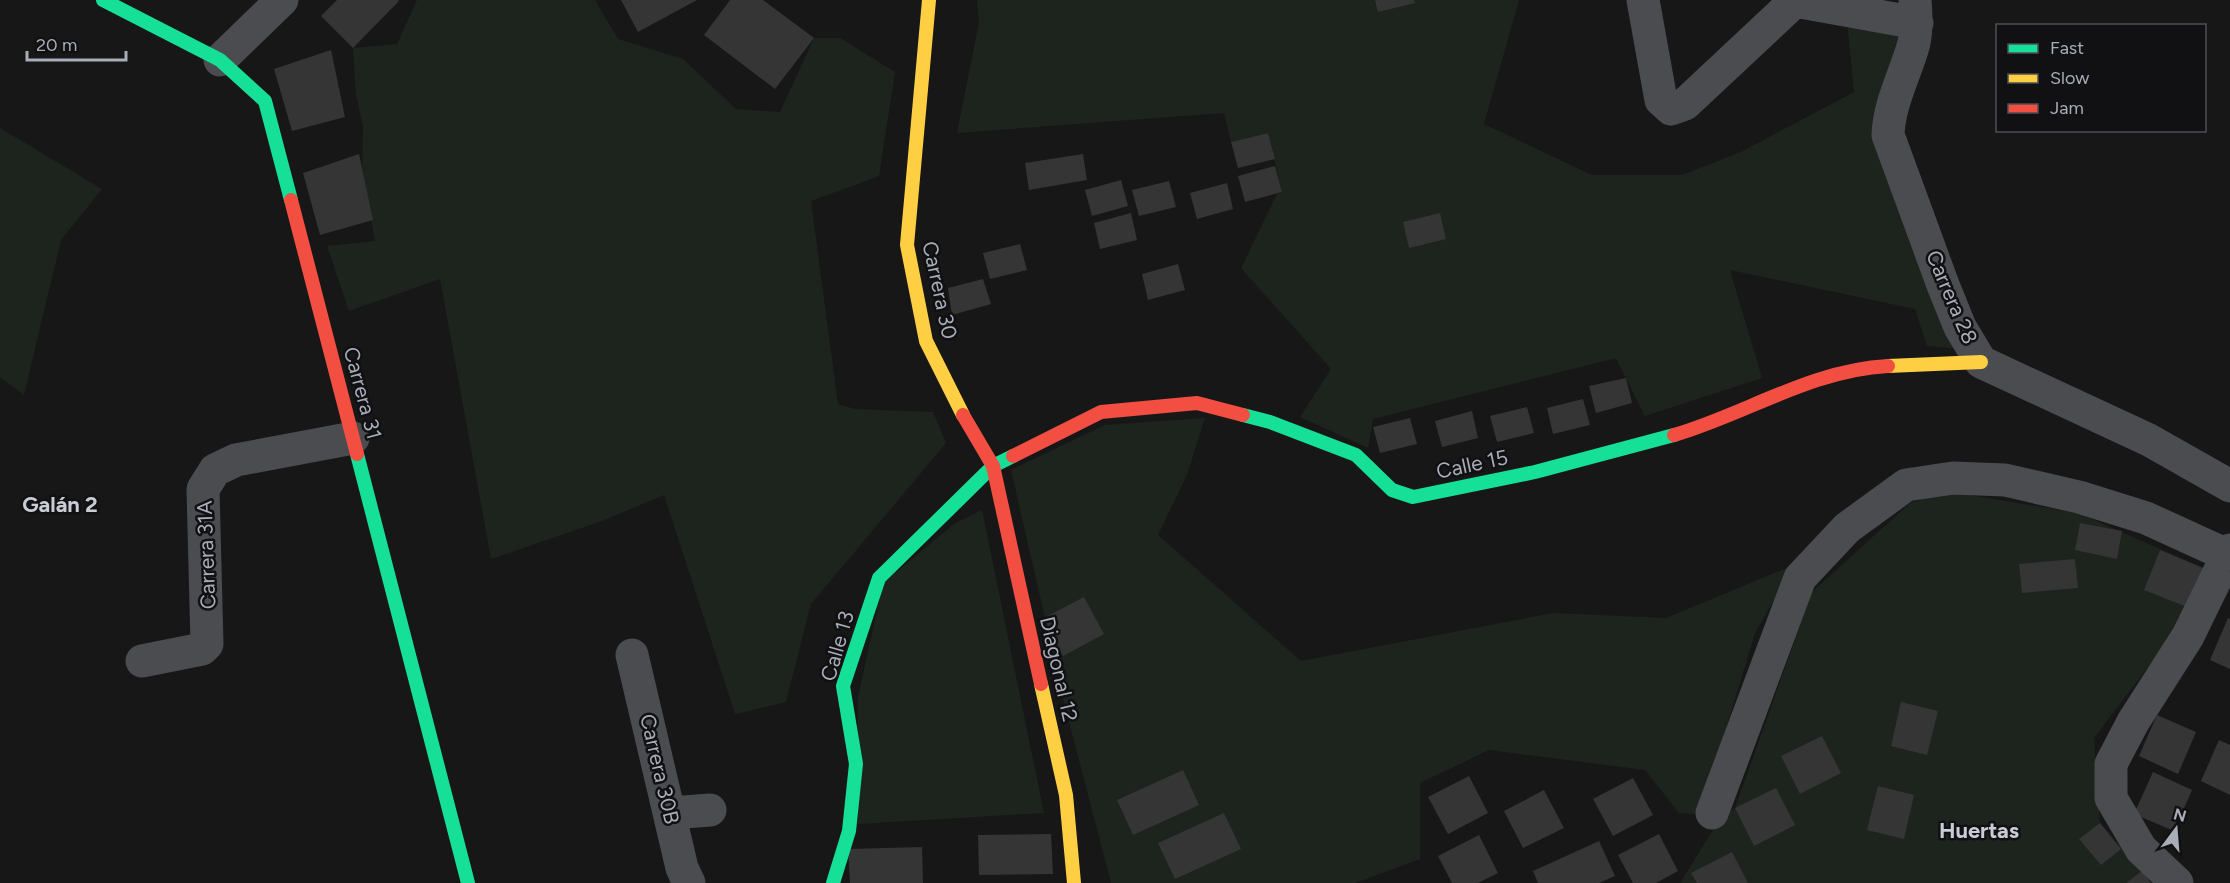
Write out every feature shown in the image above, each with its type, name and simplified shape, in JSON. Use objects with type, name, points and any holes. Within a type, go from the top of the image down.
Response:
[{"type":"street","name":"Carrera 31","points":[[103,0],[220,60],[265,100],[468,883]]},
{"type":"street","points":[[220,60],[282,0]]},
{"type":"street","name":"Carrera 30","points":[[929,0],[907,245],[926,341],[958,407],[993,466]]},
{"type":"street","points":[[1643,0],[1661,100],[1671,109],[1685,104],[1795,1],[1916,12]]},
{"type":"street","name":"Carrera 28","points":[[1916,12],[1913,43],[1888,120],[1888,135],[1960,327],[1981,362],[2149,440],[2230,486]]},
{"type":"street","name":"Calle 15","points":[[993,466],[1101,412],[1197,403],[1270,422],[1356,455],[1392,490],[1413,497],[1535,472],[1678,434],[1799,386],[1869,367],[1981,362]]},
{"type":"street","name":"Carrera 31A","points":[[141,661],[202,649],[207,644],[203,489],[215,470],[236,460],[353,438]]},
{"type":"street","name":"Calle 13","points":[[833,883],[849,831],[856,764],[843,686],[879,578],[993,466]]},
{"type":"street","name":"Diagonal 12","points":[[993,466],[1066,795],[1074,883]]},
{"type":"street","points":[[1712,813],[1800,578],[1848,528],[1906,485],[1953,478],[2005,480],[2079,497],[2146,518],[2228,553],[2188,636],[2133,722],[2111,764],[2111,798],[2141,849],[2177,883]]},
{"type":"street","name":"Carrera 30B","points":[[632,655],[671,813],[682,868],[688,883]]},
{"type":"street","points":[[671,813],[710,810]]},
{"type":"shaded area","points":[[417,0],[595,0],[618,39],[683,59],[736,109],[780,112],[814,38],[840,38],[895,72],[879,176],[811,201],[838,404],[855,409],[933,412],[946,443],[811,604],[786,702],[735,714],[664,495],[602,521],[491,559],[440,279],[349,311],[327,246],[375,241],[362,168],[363,127],[356,95],[353,48],[397,44]]},
{"type":"shaded area","points":[[977,0],[1519,0],[1484,124],[1592,175],[1682,175],[1741,152],[1854,92],[1847,21],[1908,39],[1878,126],[1964,349],[1927,346],[1915,309],[1730,270],[1762,378],[1645,416],[1616,358],[1373,419],[1368,448],[1300,417],[1331,369],[1241,268],[1277,194],[1282,192],[1268,133],[1231,142],[1224,113],[957,133],[979,22]]},
{"type":"shaded area","points":[[0,128],[102,189],[61,240],[24,395],[0,377]]},
{"type":"shaded area","points":[[1205,418],[1187,475],[1158,535],[1301,661],[1553,613],[1666,618],[1794,565],[1755,633],[1700,814],[1679,813],[1645,770],[1489,750],[1420,783],[1420,859],[1355,883],[1111,883],[1066,710],[1011,470],[1105,425]]},
{"type":"shaded area","points":[[1946,491],[2078,513],[2208,570],[2192,609],[2094,738],[2100,823],[2152,883],[1680,883],[1721,817],[1735,808],[1812,592],[1910,503]]},
{"type":"shaded area","points":[[982,510],[1044,813],[858,824],[858,697],[883,583],[954,524]]},
{"type":"building","points":[[337,0],[399,1],[353,48],[321,16]]},
{"type":"building","points":[[621,0],[697,0],[638,32]]},
{"type":"building","points":[[730,0],[763,0],[814,38],[775,89],[704,35]]},
{"type":"building","points":[[1375,0],[1414,0],[1415,3],[1378,12]]},
{"type":"building","points":[[331,50],[345,117],[292,131],[274,69]]},
{"type":"building","points":[[1268,133],[1275,159],[1238,168],[1231,142]]},
{"type":"building","points":[[359,154],[373,220],[320,235],[303,173]]},
{"type":"building","points":[[1083,154],[1087,180],[1029,190],[1025,163]]},
{"type":"building","points":[[1275,166],[1282,192],[1245,202],[1238,176]]},
{"type":"building","points":[[1121,180],[1128,206],[1092,216],[1085,190]]},
{"type":"building","points":[[1169,181],[1176,207],[1139,216],[1132,190]]},
{"type":"building","points":[[1227,183],[1233,209],[1197,219],[1190,193]]},
{"type":"building","points":[[1131,213],[1137,240],[1100,249],[1094,223]]},
{"type":"building","points":[[1440,213],[1446,239],[1409,248],[1403,222]]},
{"type":"building","points":[[1020,244],[1027,270],[990,279],[983,253]]},
{"type":"building","points":[[1178,264],[1185,290],[1148,300],[1142,274]]},
{"type":"building","points":[[983,279],[991,304],[952,315],[948,288]]},
{"type":"building","points":[[1626,378],[1632,403],[1596,413],[1589,386]]},
{"type":"building","points":[[1583,399],[1590,425],[1553,434],[1547,408]]},
{"type":"building","points":[[1527,407],[1534,433],[1497,442],[1490,416]]},
{"type":"building","points":[[1472,411],[1478,438],[1442,447],[1435,421]]},
{"type":"building","points":[[1410,418],[1417,444],[1380,453],[1373,427]]},
{"type":"building","points":[[2080,523],[2122,531],[2117,559],[2075,550]]},
{"type":"building","points":[[2160,550],[2208,570],[2192,609],[2144,590]]},
{"type":"building","points":[[2075,559],[2078,588],[2022,593],[2019,564]]},
{"type":"building","points":[[1084,597],[1104,634],[1063,656],[1044,618]]},
{"type":"building","points":[[2228,618],[2230,619],[2230,669],[2210,660]]},
{"type":"building","points":[[1901,702],[1938,711],[1927,755],[1891,746]]},
{"type":"building","points":[[2157,715],[2196,732],[2178,774],[2139,756]]},
{"type":"building","points":[[1822,736],[1841,773],[1800,794],[1781,756]]},
{"type":"building","points":[[2219,740],[2230,745],[2230,795],[2201,781]]},
{"type":"building","points":[[1183,770],[1199,805],[1133,835],[1117,800]]},
{"type":"building","points":[[2153,772],[2192,790],[2174,831],[2134,814]]},
{"type":"building","points":[[1469,776],[1488,813],[1448,834],[1428,797]]},
{"type":"building","points":[[1633,778],[1653,815],[1613,836],[1593,799]]},
{"type":"building","points":[[1878,786],[1914,795],[1904,839],[1867,830]]},
{"type":"building","points":[[1776,788],[1795,825],[1754,846],[1735,808]]},
{"type":"building","points":[[1544,790],[1564,828],[1523,848],[1504,811]]},
{"type":"building","points":[[1224,813],[1241,849],[1175,879],[1158,843]]},
{"type":"building","points":[[2100,823],[2121,849],[2101,865],[2079,839]]},
{"type":"building","points":[[1051,834],[1053,874],[979,875],[978,835]]},
{"type":"building","points":[[1659,834],[1678,871],[1656,883],[1633,883],[1618,855]]},
{"type":"building","points":[[1479,835],[1498,873],[1478,883],[1452,883],[1438,856]]},
{"type":"building","points":[[1599,841],[1615,876],[1599,883],[1538,883],[1533,871]]},
{"type":"building","points":[[922,847],[923,883],[850,883],[848,849]]},
{"type":"building","points":[[1732,852],[1748,883],[1697,883],[1691,873]]},
{"type":"building","points":[[2142,871],[2151,883],[2126,883]]},
{"type":"traffic: fast","points":[[103,0],[220,60],[265,101],[291,200]]},
{"type":"traffic: fast","points":[[1243,415],[1270,422],[1356,455],[1392,490],[1413,497],[1535,472],[1674,435]]},
{"type":"traffic: fast","points":[[357,454],[468,883]]},
{"type":"traffic: fast","points":[[833,883],[849,831],[856,764],[843,686],[879,578],[993,466],[1013,456]]},
{"type":"traffic: slow","points":[[929,0],[907,245],[926,341],[963,415]]},
{"type":"traffic: slow","points":[[1888,366],[1981,362]]},
{"type":"traffic: slow","points":[[1041,684],[1066,795],[1074,883]]},
{"type":"traffic: jam","points":[[291,200],[357,454]]},
{"type":"traffic: jam","points":[[1674,435],[1805,384],[1860,369],[1888,366]]},
{"type":"traffic: jam","points":[[1013,456],[1101,412],[1197,403],[1243,415]]},
{"type":"traffic: jam","points":[[963,415],[993,466],[1041,684]]},
{"type":"district","name":"Galán 2","points":[[60,504]]},
{"type":"district","name":"Huertas","points":[[1979,830]]}]
